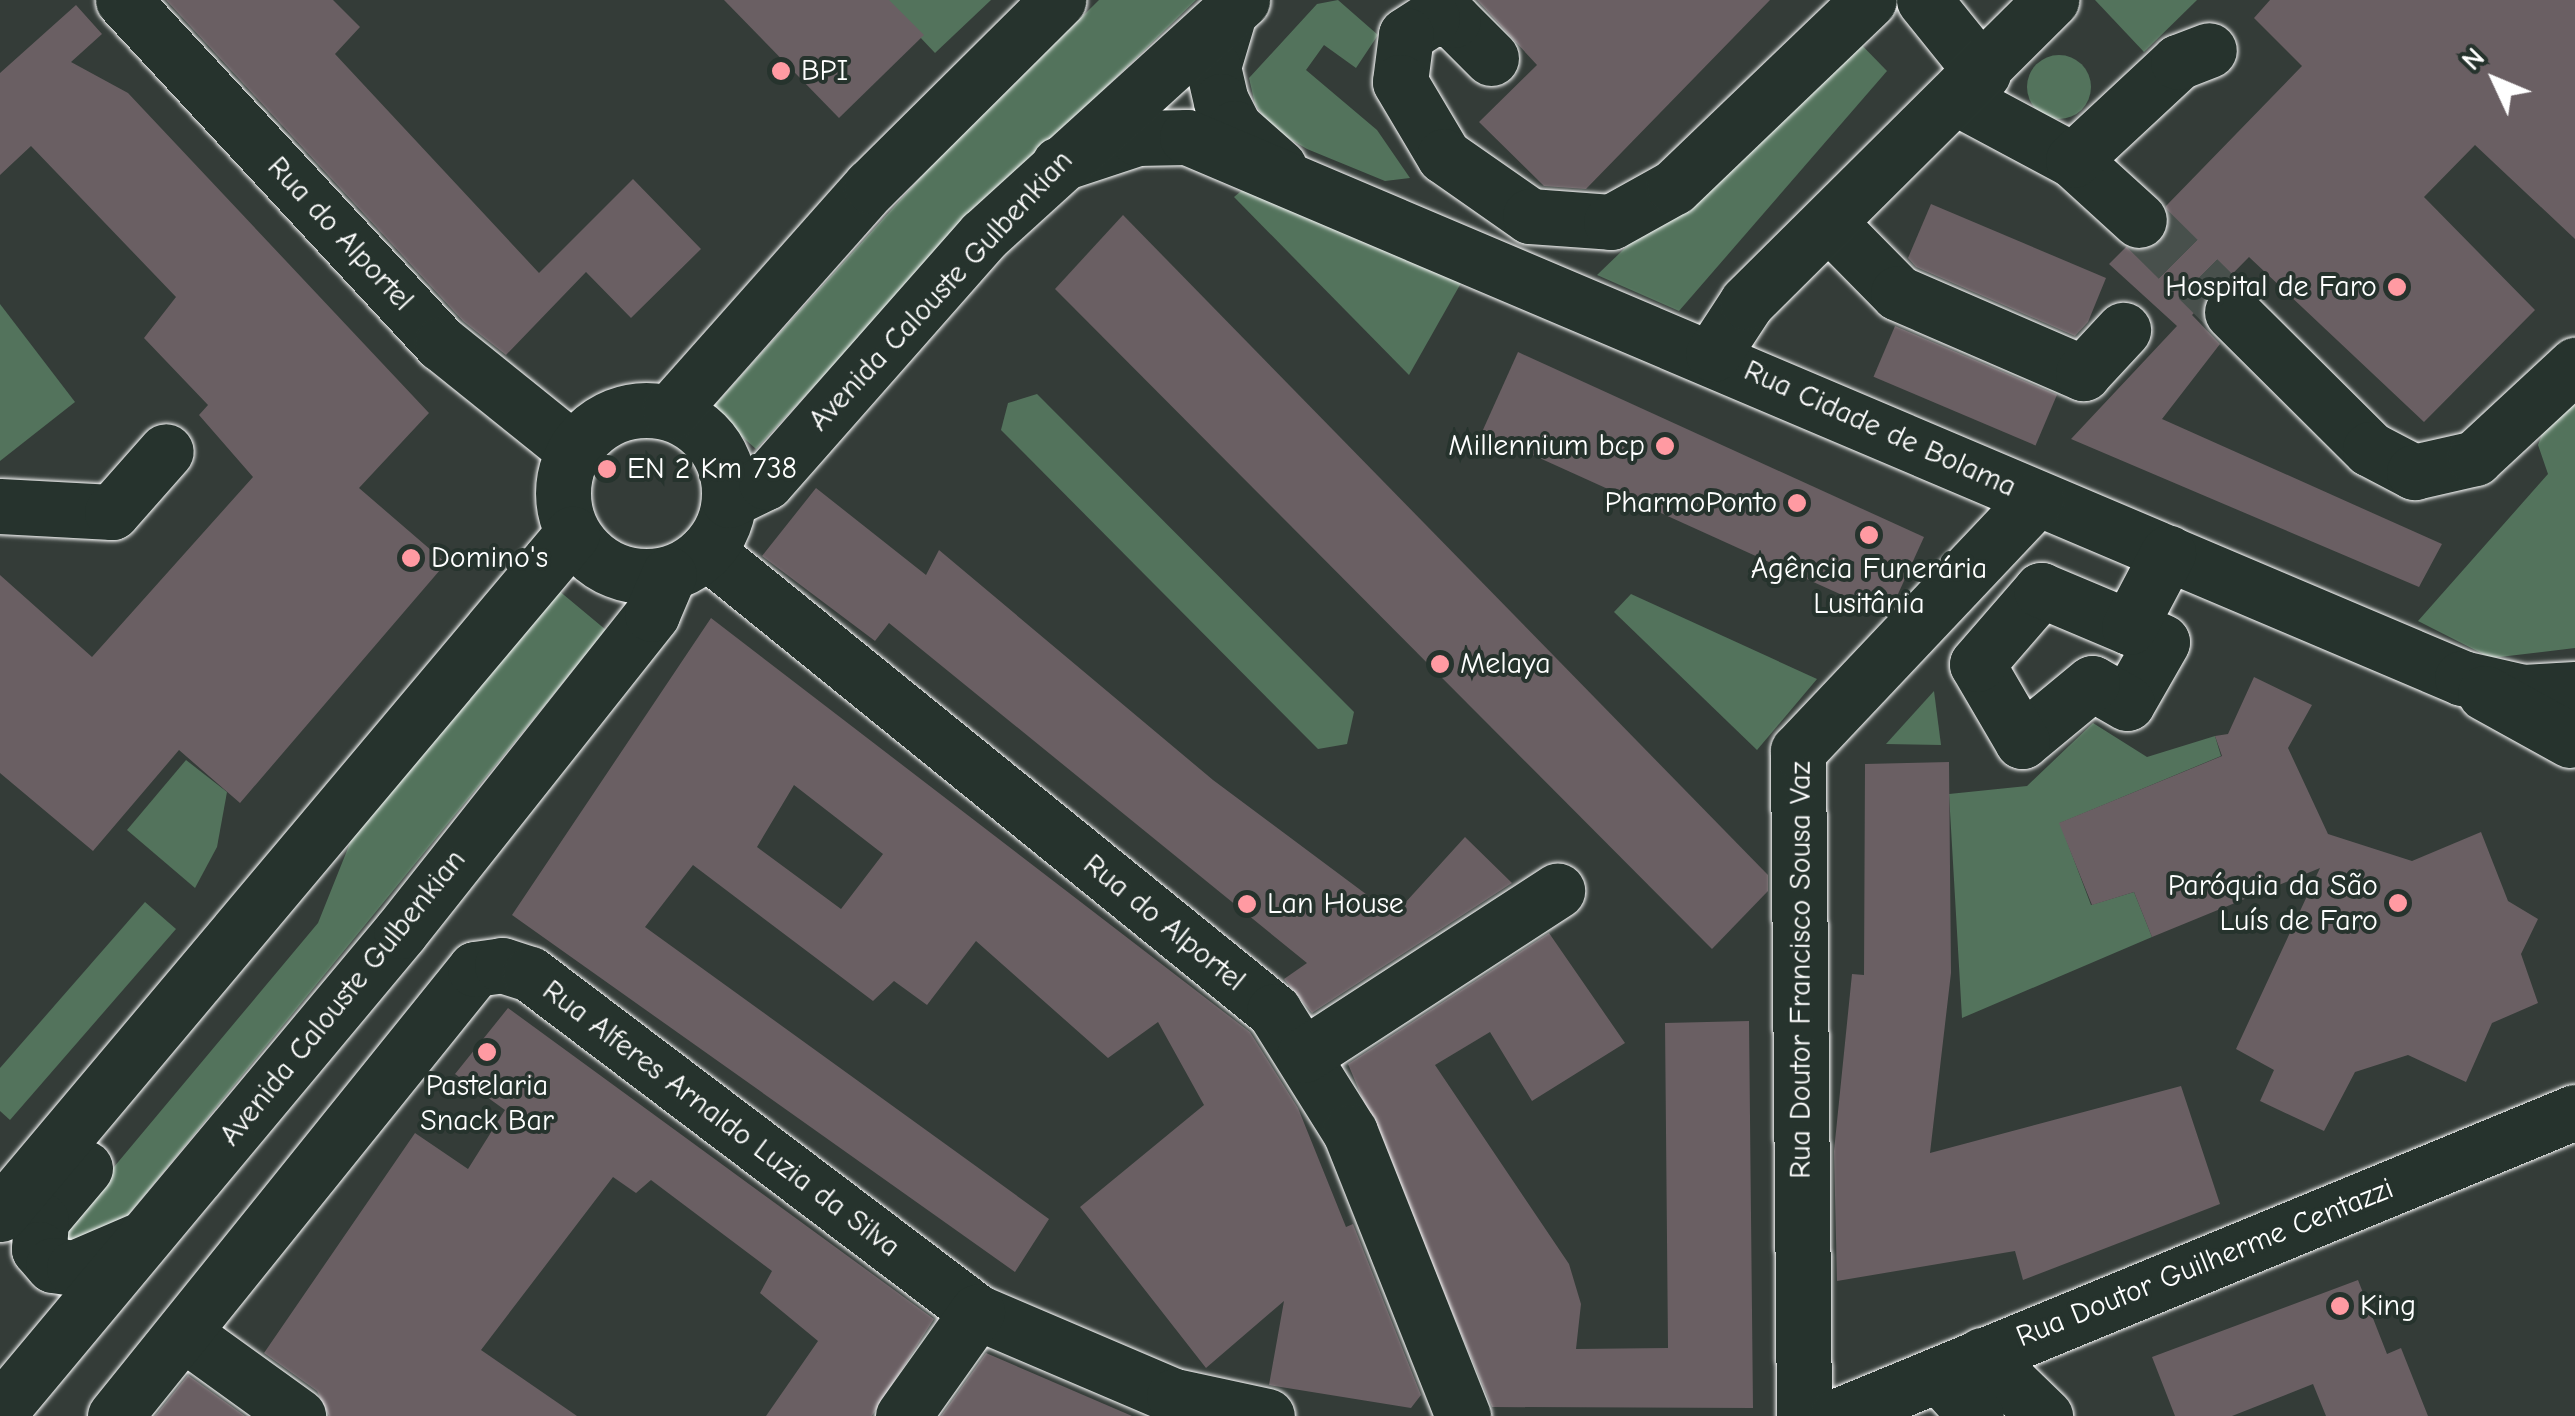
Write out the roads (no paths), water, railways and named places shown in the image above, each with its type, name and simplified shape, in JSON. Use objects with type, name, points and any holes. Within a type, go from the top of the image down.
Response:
[{"type":"street","name":"Rua do Alportel","points":[[123,0],[442,344],[574,450]]},
{"type":"street","points":[[670,412],[872,186],[1058,0]]},
{"type":"street","points":[[1490,58],[1453,20],[1432,18],[1406,35],[1400,82],[1444,156],[1530,216],[1611,222],[1674,187],[1826,18],[1869,0]]},
{"type":"street","points":[[1924,0],[1970,85],[2073,160],[2140,220]]},
{"type":"street","points":[[1714,354],[1748,302],[1832,224],[2050,0]]},
{"type":"street","points":[[1236,5],[1213,67],[1221,100],[1235,128],[1296,182]]},
{"type":"street","name":"Avenida Calouste Gulbenkian","points":[[0,1411],[148,1236],[595,686],[652,614],[729,500],[766,482],[1056,164],[1236,5]]},
{"type":"street","points":[[2073,160],[2178,62],[2209,50]]},
{"type":"street","name":"Rua Cidade de Bolama","points":[[1056,164],[1137,138],[1187,137],[1714,354],[2036,499],[2574,725]]},
{"type":"street","points":[[1832,224],[1898,293],[2083,374],[2123,330]]},
{"type":"street","points":[[2232,312],[2370,449],[2414,472],[2476,458],[2575,365]]},
{"type":"street","points":[[688,562],[613,571],[572,534],[562,492],[574,450],[616,414],[670,412],[715,446],[729,500]]},
{"type":"street","points":[[0,506],[112,512],[166,451]]},
{"type":"street","points":[[1962,578],[1983,523],[1982,493],[1963,466]]},
{"type":"street","name":"Rua Doutor Francisco Sousa Vaz","points":[[1804,1416],[1798,751],[2036,499]]},
{"type":"street","points":[[0,1214],[572,534]]},
{"type":"street","points":[[2138,632],[2178,558]]},
{"type":"street","name":"Rua do Alportel","points":[[688,562],[1274,1011],[1350,1132],[1462,1416]]},
{"type":"street","points":[[148,1236],[74,1268],[52,1266],[38,1249],[41,1220],[289,927],[323,830]]},
{"type":"street","points":[[1304,1055],[1557,891]]},
{"type":"street","name":"Rua Alferes Arnaldo Luzia da Silva","points":[[114,1416],[475,969],[502,965],[530,974],[976,1312],[1171,1406],[1267,1416]]},
{"type":"street","name":"Rua Doutor Guilherme Centazzi","points":[[1836,1416],[2575,1112]]},
{"type":"street","points":[[903,1416],[976,1312]]},
{"type":"street","points":[[182,1333],[298,1416]]},
{"type":"street","points":[[1960,1365],[1976,1416]]},
{"type":"street","points":[[1960,1365],[2044,1416]]},
{"type":"tunnel","points":[[2139,220],[2232,312]]},
{"type":"place","name":"BPI","points":[[781,71]]},
{"type":"place","name":"Hospital de Faro","points":[[2397,287]]},
{"type":"place","name":"Millennium bcp","points":[[1665,446]]},
{"type":"place","name":"EN 2 Km 738","points":[[607,469]]},
{"type":"place","name":"PharmoPonto","points":[[1797,503]]},
{"type":"place","name":"Agência Funerária Lusitânia","points":[[1869,535]]},
{"type":"place","name":"Domino's","points":[[411,558]]},
{"type":"place","name":"Melaya","points":[[1440,664]]},
{"type":"place","name":"Paróquia da São Luís de Faro","points":[[2398,903]]},
{"type":"place","name":"Lan House","points":[[1247,904]]},
{"type":"place","name":"Pastelaria Snack Bar","points":[[487,1052]]},
{"type":"place","name":"King","points":[[2340,1306]]}]
